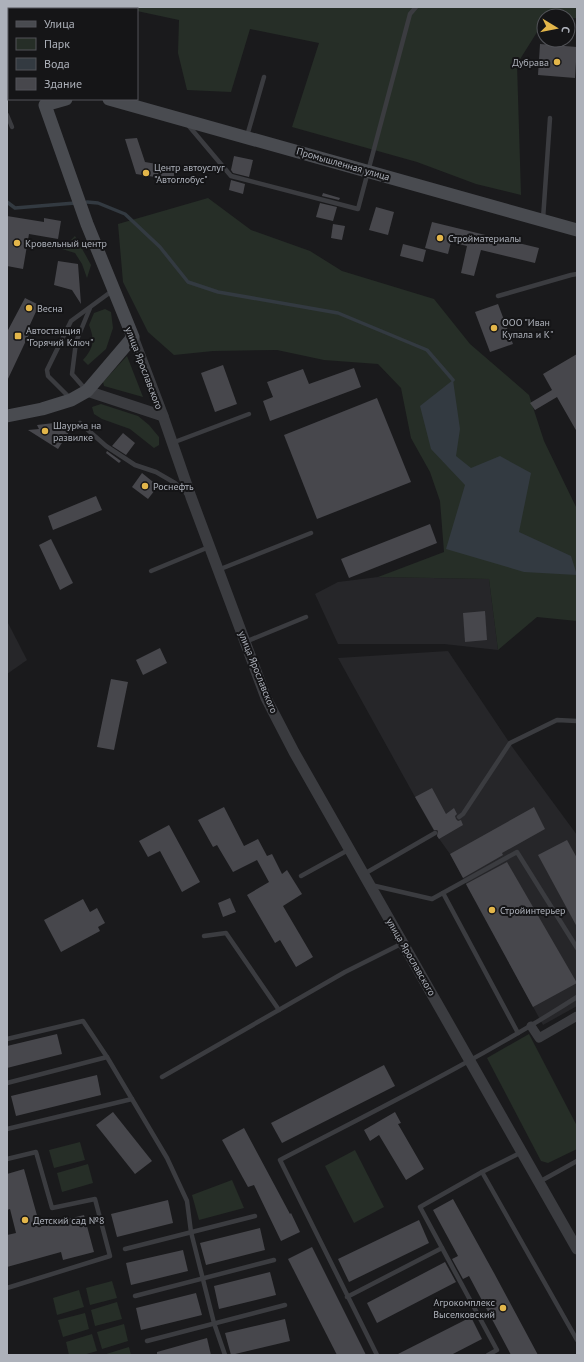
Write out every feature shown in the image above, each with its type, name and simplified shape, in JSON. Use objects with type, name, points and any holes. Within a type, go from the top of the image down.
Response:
[{"type":"main road","points":[[43,102],[58,100]]},
{"type":"main road","name":"Промышленная улица","points":[[113,100],[577,230]]},
{"type":"main road","name":"улица Ярославского","points":[[43,102],[88,224],[133,337]]},
{"type":"main road","points":[[7,416],[42,409],[71,400],[87,391],[133,337]]},
{"type":"street","name":"улица Ярославского","points":[[133,337],[209,547],[266,698],[294,752],[577,1249]]},
{"type":"street","points":[[87,391],[162,416]]},
{"type":"street","points":[[531,1026],[539,1038],[577,1016]]},
{"type":"lane","points":[[184,120],[231,176],[358,209],[410,14],[416,7]]},
{"type":"lane","points":[[247,137],[264,77]]},
{"type":"lane","points":[[7,115],[12,127]]},
{"type":"lane","points":[[543,221],[550,118]]},
{"type":"lane","points":[[498,296],[577,274]]},
{"type":"lane","points":[[71,400],[48,376],[48,370],[71,321],[114,290]]},
{"type":"lane","points":[[87,391],[72,374],[76,342],[90,308]]},
{"type":"lane","points":[[172,443],[249,414]]},
{"type":"lane","points":[[80,423],[106,446],[135,465],[156,472],[175,483],[191,497]]},
{"type":"lane","points":[[218,570],[311,533]]},
{"type":"lane","points":[[151,571],[209,547]]},
{"type":"lane","points":[[245,642],[306,617]]},
{"type":"lane","points":[[459,817],[463,814],[510,743],[557,720],[577,721]]},
{"type":"lane","points":[[364,874],[435,833]]},
{"type":"lane","points":[[301,876],[350,849]]},
{"type":"lane","points":[[370,884],[432,899],[517,852],[577,948]]},
{"type":"lane","points":[[443,893],[518,1033]]},
{"type":"lane","points":[[204,936],[226,933],[279,1010]]},
{"type":"lane","points":[[162,1077],[345,972],[403,943]]},
{"type":"lane","points":[[377,1355],[280,1160],[470,1060],[531,1026],[577,997]]},
{"type":"lane","points":[[7,1039],[83,1021],[107,1056],[167,1158],[187,1201],[191,1232],[214,1323],[224,1355]]},
{"type":"lane","points":[[7,1083],[107,1056]]},
{"type":"lane","points":[[7,1129],[132,1099]]},
{"type":"lane","points":[[7,1159],[36,1152],[52,1208],[95,1199],[110,1256],[7,1288]]},
{"type":"lane","points":[[488,1355],[497,1350],[420,1207],[482,1172],[522,1152]]},
{"type":"lane","points":[[539,1182],[577,1161]]},
{"type":"lane","points":[[482,1172],[577,1340]]},
{"type":"lane","points":[[125,1249],[255,1216]]},
{"type":"lane","points":[[347,1297],[442,1248]]},
{"type":"lane","points":[[135,1296],[274,1260]]},
{"type":"lane","points":[[147,1340],[285,1305]]},
{"type":"shaded area","points":[[378,577],[489,579],[498,650],[444,644],[338,644],[315,594],[338,582]]},
{"type":"shaded area","points":[[7,621],[27,660],[7,674]]},
{"type":"shaded area","points":[[448,651],[513,748],[577,835],[577,1006],[543,1025],[450,854],[435,833],[338,658]]},
{"type":"green space","points":[[43,7],[577,7],[577,18],[576,8],[536,8],[536,34],[517,64],[521,195],[476,184],[417,162],[292,127],[319,43],[250,29],[231,92],[187,90],[178,53],[179,20],[138,11],[138,8]]},
{"type":"green space","points":[[208,198],[251,230],[310,251],[342,271],[434,299],[470,344],[529,395],[544,441],[577,509],[577,621],[537,617],[498,650],[489,579],[378,577],[444,552],[440,501],[430,472],[411,438],[401,388],[378,364],[324,360],[277,350],[213,351],[174,355],[148,332],[123,282],[118,224]]},
{"type":"green space","points":[[75,236],[91,265],[87,278],[82,264],[75,253],[62,249]]},
{"type":"green space","points":[[105,309],[111,312],[113,328],[106,349],[88,365],[83,360],[91,348],[93,340],[89,325],[94,313]]},
{"type":"green space","points":[[127,356],[143,397],[104,386],[103,382]]},
{"type":"green space","points":[[101,404],[138,416],[149,425],[159,437],[159,445],[154,448],[130,429],[102,419],[94,414],[92,407]]},
{"type":"green space","points":[[529,1034],[577,1126],[577,1149],[548,1163],[541,1161],[487,1058]]},
{"type":"green space","points":[[80,1142],[85,1160],[54,1168],[49,1150]]},
{"type":"green space","points":[[355,1150],[384,1207],[354,1223],[325,1166]]},
{"type":"green space","points":[[88,1164],[93,1183],[62,1192],[57,1173]]},
{"type":"green space","points":[[232,1180],[244,1208],[199,1220],[192,1195]]},
{"type":"green space","points":[[112,1281],[117,1298],[90,1305],[86,1288]]},
{"type":"green space","points":[[79,1290],[84,1307],[57,1315],[53,1298]]},
{"type":"green space","points":[[117,1302],[122,1319],[95,1326],[91,1310]]},
{"type":"green space","points":[[85,1313],[89,1329],[63,1337],[58,1320]]},
{"type":"green space","points":[[124,1324],[128,1341],[102,1349],[97,1332]]},
{"type":"green space","points":[[92,1334],[97,1351],[83,1355],[69,1355],[66,1342]]},
{"type":"green space","points":[[129,1347],[131,1355],[103,1355]]},
{"type":"water","points":[[453,380],[460,429],[456,456],[471,468],[500,456],[531,473],[519,532],[571,556],[577,575],[524,572],[446,549],[465,485],[431,449],[420,406]]},
{"type":"building","name":"Дубрава","points":[[577,47],[575,78],[538,75],[540,48]]},
{"type":"building","points":[[137,138],[145,162],[174,167],[174,180],[136,174],[125,139]]},
{"type":"building","points":[[234,156],[253,160],[249,177],[233,173],[231,170]]},
{"type":"building","points":[[231,180],[245,184],[243,194],[229,190]]},
{"type":"building","points":[[323,193],[340,198],[339,200],[322,196]]},
{"type":"building","points":[[320,203],[337,207],[333,221],[316,217]]},
{"type":"building","points":[[376,207],[394,212],[388,235],[369,230]]},
{"type":"building","name":"Кровельный центр","points":[[7,216],[44,222],[44,218],[61,221],[58,239],[29,234],[23,269],[7,266]]},
{"type":"building","points":[[432,222],[539,248],[535,263],[481,250],[474,276],[461,273],[467,246],[451,242],[448,254],[425,248]]},
{"type":"building","points":[[333,224],[345,226],[342,240],[331,238]]},
{"type":"building","points":[[403,244],[426,250],[423,262],[400,256]]},
{"type":"building","points":[[58,261],[78,264],[81,304],[72,290],[54,285]]},
{"type":"building","points":[[25,298],[39,305],[28,329],[31,330],[7,381],[7,332]]},
{"type":"building","name":"ООО \"Иван Купала и К\"","points":[[498,304],[513,344],[490,352],[475,312]]},
{"type":"building","points":[[577,354],[577,432],[557,397],[535,410],[530,403],[552,390],[543,374]]},
{"type":"building","points":[[223,365],[237,404],[215,412],[201,373]]},
{"type":"building","points":[[354,368],[361,387],[270,421],[263,401],[273,397],[267,382],[303,369],[309,384]]},
{"type":"building","points":[[377,398],[411,482],[317,519],[284,435]]},
{"type":"building","points":[[54,423],[69,432],[58,449],[28,430],[39,429],[37,425]]},
{"type":"building","points":[[123,433],[135,443],[126,455],[112,446]]},
{"type":"building","points":[[107,451],[121,461],[119,463],[106,453]]},
{"type":"building","name":"Роснефть","points":[[142,473],[158,486],[148,499],[132,487]]},
{"type":"building","points":[[96,496],[102,510],[53,530],[48,516]]},
{"type":"building","points":[[430,524],[437,543],[349,578],[341,559]]},
{"type":"building","points":[[51,539],[73,583],[60,590],[39,545]]},
{"type":"building","points":[[485,611],[487,640],[465,642],[463,613]]},
{"type":"building","points":[[160,648],[167,663],[143,675],[136,660]]},
{"type":"building","points":[[111,679],[128,682],[114,750],[97,747]]},
{"type":"building","points":[[432,788],[446,814],[454,808],[457,814],[455,816],[456,819],[458,821],[461,820],[463,825],[439,839],[437,836],[438,831],[434,830],[415,797]]},
{"type":"building","points":[[224,807],[244,846],[258,839],[267,856],[272,854],[282,874],[287,870],[302,894],[283,906],[313,957],[296,967],[280,940],[275,943],[247,895],[269,882],[257,860],[233,872],[217,845],[213,847],[198,820]]},
{"type":"building","points":[[534,807],[545,829],[502,853],[503,855],[463,878],[450,854]]},
{"type":"building","points":[[169,825],[200,882],[182,892],[160,851],[148,857],[139,841]]},
{"type":"building","points":[[567,840],[577,858],[577,927],[538,855]]},
{"type":"building","points":[[507,862],[577,983],[533,1007],[466,884]]},
{"type":"building","points":[[230,898],[236,912],[223,917],[218,903]]},
{"type":"building","points":[[83,899],[90,912],[97,908],[105,923],[98,927],[100,931],[61,952],[44,920]]},
{"type":"building","points":[[57,1034],[62,1054],[7,1068],[7,1046]]},
{"type":"building","points":[[384,1065],[395,1086],[282,1143],[271,1123]]},
{"type":"building","points":[[97,1075],[101,1095],[16,1116],[11,1096]]},
{"type":"building","points":[[113,1112],[152,1161],[135,1174],[96,1125]]},
{"type":"building","points":[[395,1112],[401,1123],[398,1124],[424,1169],[406,1180],[379,1135],[370,1141],[364,1130]]},
{"type":"building","points":[[244,1128],[300,1232],[281,1241],[254,1185],[248,1187],[222,1140]]},
{"type":"building","name":"Детский сад №8","points":[[24,1169],[40,1226],[84,1215],[94,1252],[63,1260],[61,1252],[7,1267],[7,1235],[16,1233],[10,1209],[7,1210],[7,1174]]},
{"type":"building","points":[[453,1199],[538,1355],[511,1355],[469,1276],[463,1279],[452,1259],[458,1256],[433,1210]]},
{"type":"building","points":[[168,1200],[173,1223],[117,1237],[111,1214]]},
{"type":"building","points":[[419,1220],[429,1243],[349,1282],[338,1259]]},
{"type":"building","points":[[260,1228],[265,1250],[206,1265],[200,1243]]},
{"type":"building","points":[[312,1247],[366,1355],[337,1355],[288,1259]]},
{"type":"building","points":[[183,1250],[188,1271],[131,1285],[126,1263]]},
{"type":"building","points":[[445,1262],[456,1282],[377,1323],[367,1303]]},
{"type":"building","points":[[270,1272],[276,1295],[219,1309],[214,1286]]},
{"type":"building","points":[[196,1293],[202,1315],[141,1330],[136,1308]]},
{"type":"building","points":[[471,1317],[482,1339],[451,1355],[396,1355]]},
{"type":"building","points":[[285,1319],[290,1341],[231,1355],[225,1333]]},
{"type":"building","points":[[207,1338],[211,1355],[157,1355],[157,1352]]},
{"type":"waterway","points":[[7,202],[15,208],[75,203]]},
{"type":"waterway","points":[[87,202],[98,203],[125,214],[160,247],[188,282],[218,292],[338,313],[427,350],[453,380]]},
{"type":"place","name":"Дубрава","points":[[557,62]]},
{"type":"place","name":"Центр автоуслуг \"Автоглобус\"","points":[[146,173]]},
{"type":"place","name":"Стройматериалы","points":[[440,238]]},
{"type":"place","name":"Кровельный центр","points":[[17,243]]},
{"type":"place","name":"Весна","points":[[29,308]]},
{"type":"place","name":"ООО \"Иван Купала и К\"","points":[[494,328]]},
{"type":"place","name":"Автостанция \"Горячий Ключ\"","points":[[18,336]]},
{"type":"place","name":"Шаурма на развилке","points":[[45,431]]},
{"type":"place","name":"Роснефть","points":[[145,486]]},
{"type":"place","name":"Стройинтерьер","points":[[492,910]]},
{"type":"place","name":"Детский сад №8","points":[[25,1220]]},
{"type":"place","name":"Агрокомплекс Выселковский","points":[[503,1308]]}]
